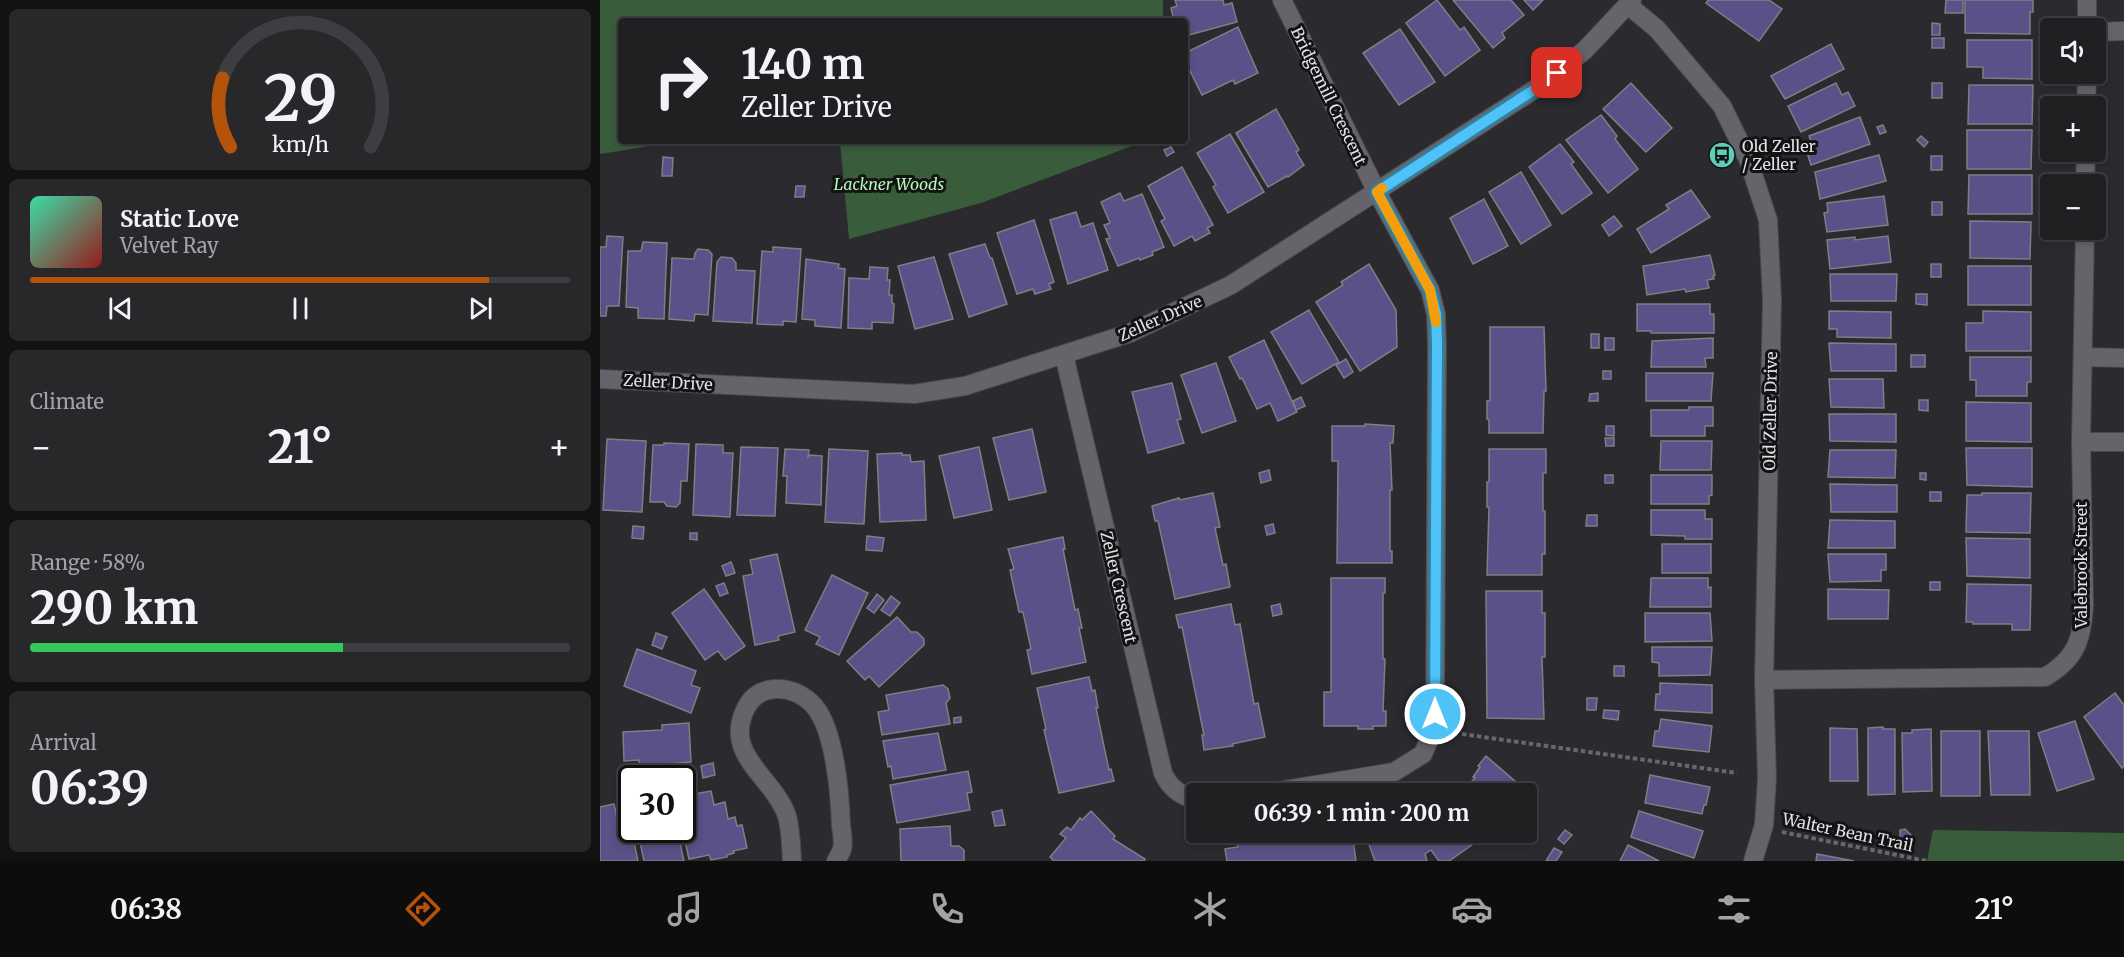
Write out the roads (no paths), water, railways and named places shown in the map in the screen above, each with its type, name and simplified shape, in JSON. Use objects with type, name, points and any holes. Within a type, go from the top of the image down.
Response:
[{"type":"street","name":"Bridgemill Crescent","points":[[1282,0],[1377,192]]},
{"type":"street","points":[[2087,0],[2087,18]]},
{"type":"street","name":"Zeller Drive","points":[[600,379],[914,394],[966,386],[1130,333],[1231,285],[1543,84],[1585,50],[1630,3]]},
{"type":"street","name":"Old Zeller Drive","points":[[1630,3],[1657,29],[1722,106],[1748,159],[1768,220],[1772,300],[1764,680],[1767,778],[1764,825],[1753,861]]},
{"type":"street","points":[[2106,32],[2124,31]]},
{"type":"street","points":[[1324,783],[1394,771],[1423,754],[1431,735],[1435,702],[1436,314],[1430,290],[1377,192]]},
{"type":"street","name":"Valebrook Street","points":[[1764,680],[2044,677],[2056,670],[2072,654],[2083,629],[2084,605],[2081,442],[2085,240]]},
{"type":"street","name":"Zeller Crescent","points":[[1065,355],[1163,774],[1169,786],[1186,797]]},
{"type":"street","points":[[2083,357],[2124,358]]},
{"type":"street","points":[[2081,442],[2124,442]]},
{"type":"street","points":[[792,861],[787,816],[776,795],[740,744],[740,722],[747,706],[755,695],[778,688],[799,693],[814,706],[824,723],[833,756],[841,802],[842,848],[836,861]]},
{"type":"place","name":"Old Zeller / Zeller","points":[[1722,155]]},
{"type":"park label","name":"Lackner Woods","points":[[889,184]]}]
